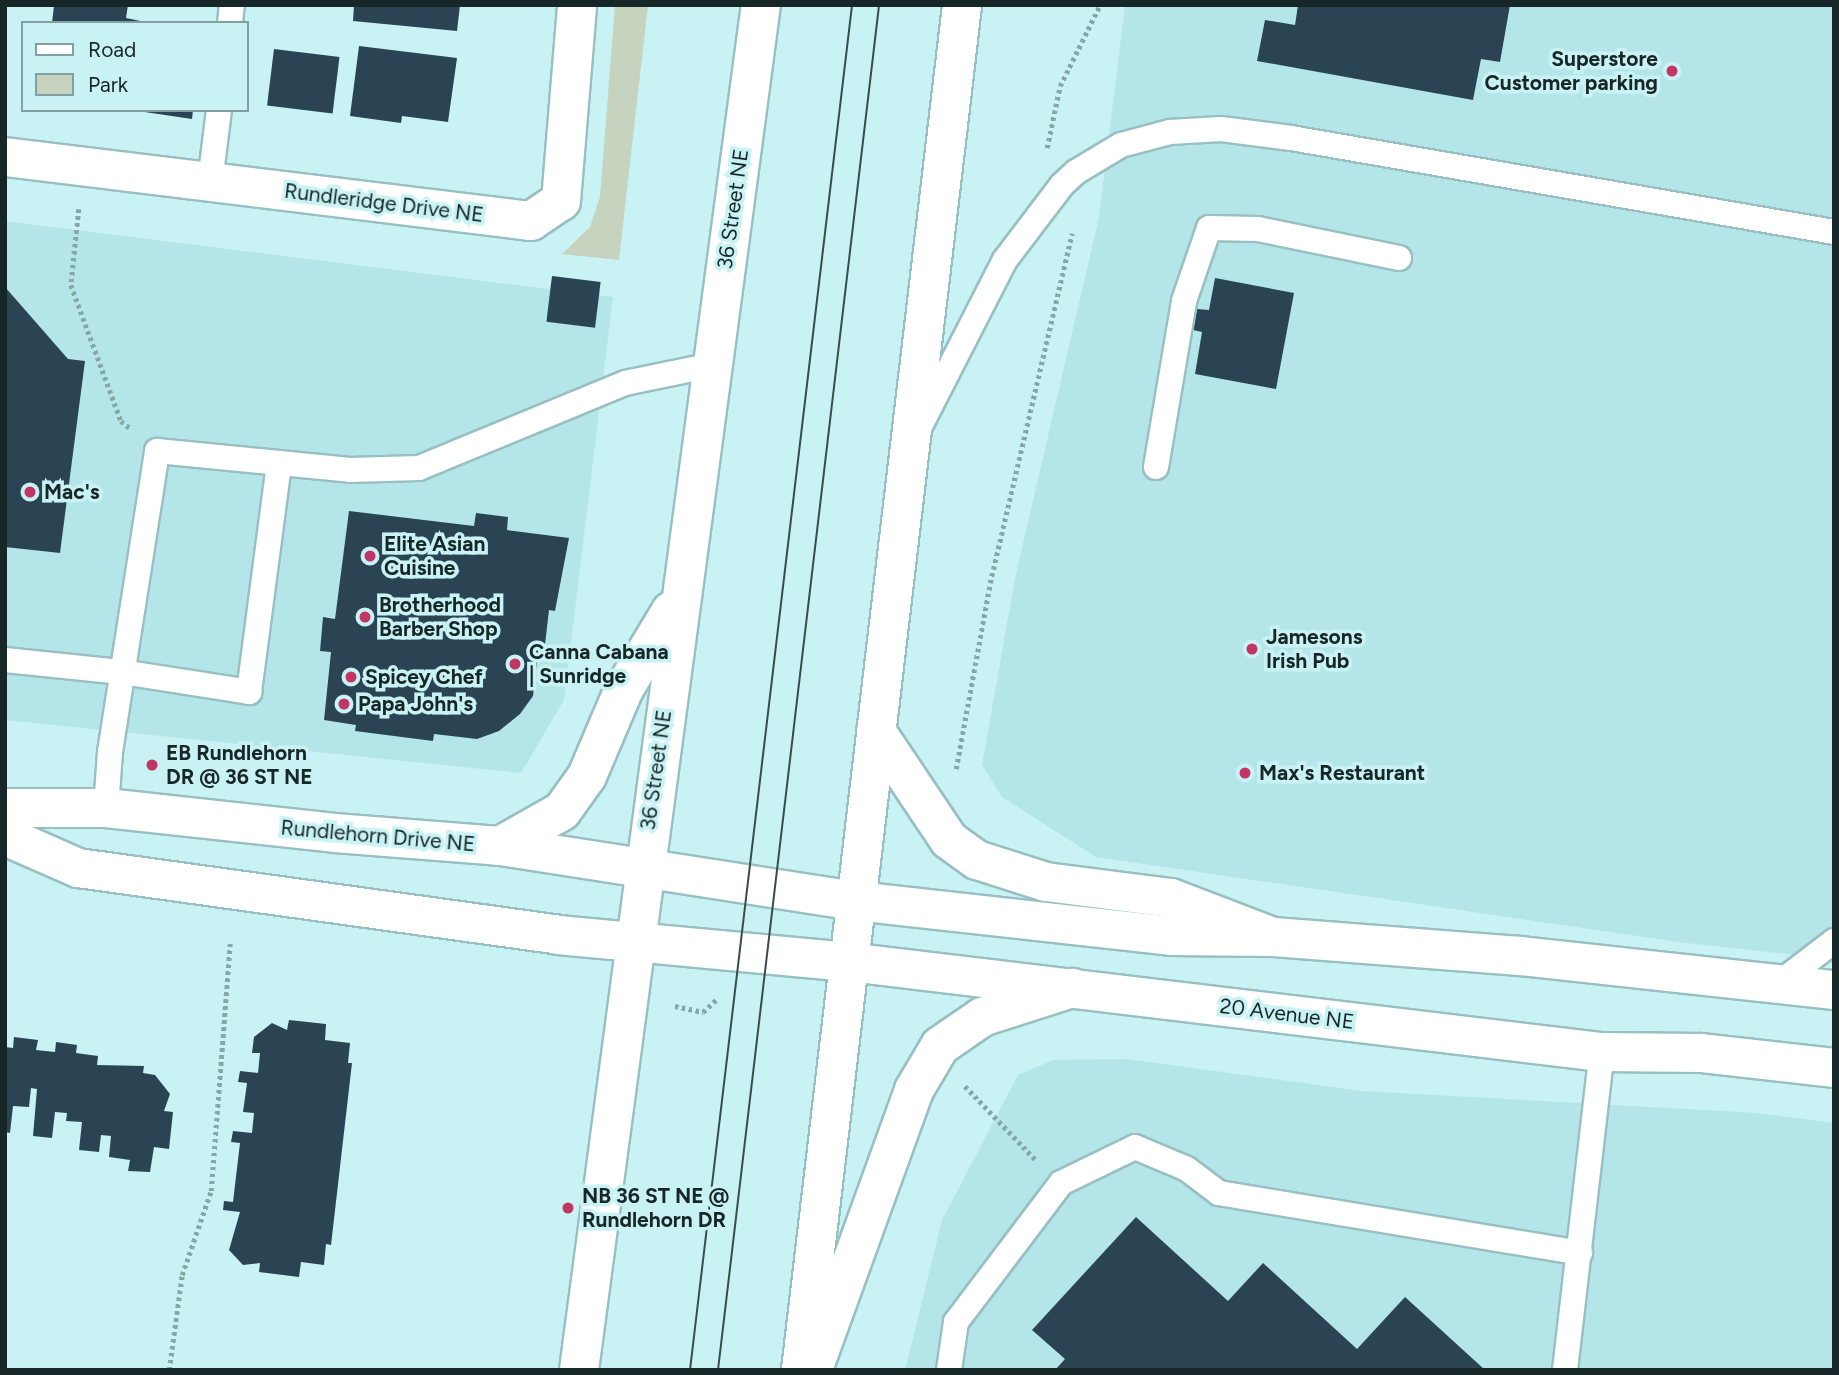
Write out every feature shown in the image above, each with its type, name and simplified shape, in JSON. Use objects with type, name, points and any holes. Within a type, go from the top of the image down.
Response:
[{"type":"street","name":"Rundleridge Drive NE","points":[[5,157],[531,221],[561,201],[578,5]]},
{"type":"street","name":"36 Street NE","points":[[579,1370],[643,866],[761,5]]},
{"type":"street","points":[[801,1370],[962,5]]},
{"type":"street","points":[[500,846],[562,811],[587,776],[624,689],[680,598]]},
{"type":"street","points":[[876,731],[949,840],[977,860],[1046,882],[1171,898],[1273,937]]},
{"type":"street","name":"Rundlehorn Drive NE","points":[[5,808],[106,808],[335,834],[500,846],[856,901]]},
{"type":"street","points":[[5,836],[78,868],[633,943]]},
{"type":"street","points":[[856,901],[1171,936],[1273,937],[1520,956],[1834,990]]},
{"type":"street","name":"20 Avenue NE","points":[[633,943],[849,962],[1602,1052],[1701,1053],[1834,1069]]},
{"type":"street","points":[[813,1370],[914,1090],[940,1046],[982,1017],[1072,988]]},
{"type":"lane","points":[[210,182],[219,112]]},
{"type":"lane","points":[[910,448],[1005,260],[1062,185],[1121,145],[1170,132],[1222,129],[1834,232]]},
{"type":"lane","points":[[1156,467],[1184,301],[1209,228],[1258,229],[1399,258]]},
{"type":"lane","points":[[106,808],[122,672],[157,452],[350,470],[419,468],[625,383],[712,365]]},
{"type":"lane","points":[[5,660],[122,672],[249,692],[279,463]]},
{"type":"lane","points":[[1778,984],[1834,941]]},
{"type":"lane","points":[[1565,1370],[1602,1052]]},
{"type":"lane","points":[[948,1370],[956,1322],[1061,1183],[1135,1147],[1187,1169],[1219,1193],[1580,1253]]},
{"type":"path","points":[[956,783],[971,674],[1071,239],[1073,205],[1047,150],[1060,86],[1100,5]]},
{"type":"path","points":[[83,167],[71,285],[121,421],[157,452]]},
{"type":"path","points":[[169,1370],[182,1275],[211,1191],[230,944]]},
{"type":"path","points":[[675,1006],[703,1012],[718,999]]},
{"type":"path","points":[[959,1080],[1012,1138]]},
{"type":"shaded area","points":[[1125,5],[1834,5],[1834,959],[1686,943],[1096,857],[1002,797],[982,765],[1015,578],[1099,217]]},
{"type":"shaded area","points":[[5,221],[613,297],[564,700],[521,773],[5,720]]},
{"type":"shaded area","points":[[1126,1059],[1362,1091],[1758,1113],[1834,1123],[1834,1370],[905,1370],[942,1220],[1018,1075],[1053,1060]]},
{"type":"green space","points":[[615,5],[648,5],[619,260],[562,254],[590,227],[600,197]]},
{"type":"building","points":[[54,5],[128,5],[126,18],[140,21],[52,21]]},
{"type":"building","points":[[354,5],[460,5],[457,31],[353,21]]},
{"type":"building","points":[[1298,5],[1510,5],[1500,62],[1481,59],[1473,100],[1257,61],[1265,20],[1295,25]]},
{"type":"building","points":[[359,46],[457,58],[448,122],[402,116],[401,123],[350,116]]},
{"type":"building","points":[[274,49],[340,57],[333,114],[267,106]]},
{"type":"building","points":[[145,112],[193,112],[192,119]]},
{"type":"building","points":[[552,276],[601,282],[595,328],[546,322]]},
{"type":"building","points":[[1215,278],[1294,293],[1276,389],[1195,374],[1202,332],[1193,330],[1197,309],[1209,310]]},
{"type":"building","points":[[5,287],[68,359],[85,361],[60,553],[5,547]]},
{"type":"building","points":[[349,511],[474,526],[476,513],[508,517],[507,530],[569,538],[555,611],[549,610],[544,653],[538,652],[533,696],[520,714],[499,731],[477,739],[434,734],[433,741],[355,731],[356,725],[324,720],[331,652],[320,651],[323,617],[335,619]]},
{"type":"building","points":[[289,1020],[326,1024],[325,1040],[350,1043],[348,1063],[352,1063],[331,1245],[326,1244],[324,1265],[301,1262],[299,1277],[259,1272],[260,1263],[243,1265],[229,1250],[240,1212],[223,1210],[224,1201],[233,1202],[240,1143],[231,1142],[233,1131],[252,1133],[254,1113],[243,1112],[247,1083],[238,1082],[240,1071],[258,1073],[260,1053],[252,1053],[254,1037],[272,1023],[287,1030]]},
{"type":"building","points":[[14,1037],[38,1040],[36,1050],[55,1052],[56,1042],[77,1045],[76,1053],[98,1056],[97,1065],[144,1066],[143,1073],[155,1075],[170,1094],[164,1111],[173,1112],[169,1149],[154,1147],[150,1172],[128,1171],[130,1160],[109,1157],[111,1136],[101,1135],[99,1152],[79,1150],[82,1122],[66,1121],[67,1113],[55,1112],[52,1138],[33,1136],[37,1089],[31,1088],[29,1107],[13,1106],[10,1133],[5,1132],[5,1047],[13,1048]]},
{"type":"building","points":[[1136,1217],[1228,1301],[1263,1263],[1357,1349],[1405,1297],[1485,1370],[1055,1370],[1065,1359],[1032,1330]]},
{"type":"tram line","points":[[690,1370],[852,5]]},
{"type":"tram line","points":[[718,1370],[879,5]]},
{"type":"place","name":"Superstore Customer parking","points":[[1672,71]]},
{"type":"place","name":"Mac's","points":[[30,492]]},
{"type":"place","name":"Elite Asian Cuisine","points":[[370,556]]},
{"type":"place","name":"Brotherhood Barber Shop","points":[[365,617]]},
{"type":"place","name":"Jamesons Irish Pub","points":[[1252,649]]},
{"type":"place","name":"Canna Cabana | Sunridge","points":[[515,664]]},
{"type":"place","name":"Spicey Chef","points":[[351,677]]},
{"type":"place","name":"Papa John's","points":[[344,704]]},
{"type":"place","name":"EB Rundlehorn DR @ 36 ST NE","points":[[152,765]]},
{"type":"place","name":"Max's Restaurant","points":[[1245,773]]},
{"type":"place","name":"NB 36 ST NE @ Rundlehorn DR","points":[[568,1208]]}]
